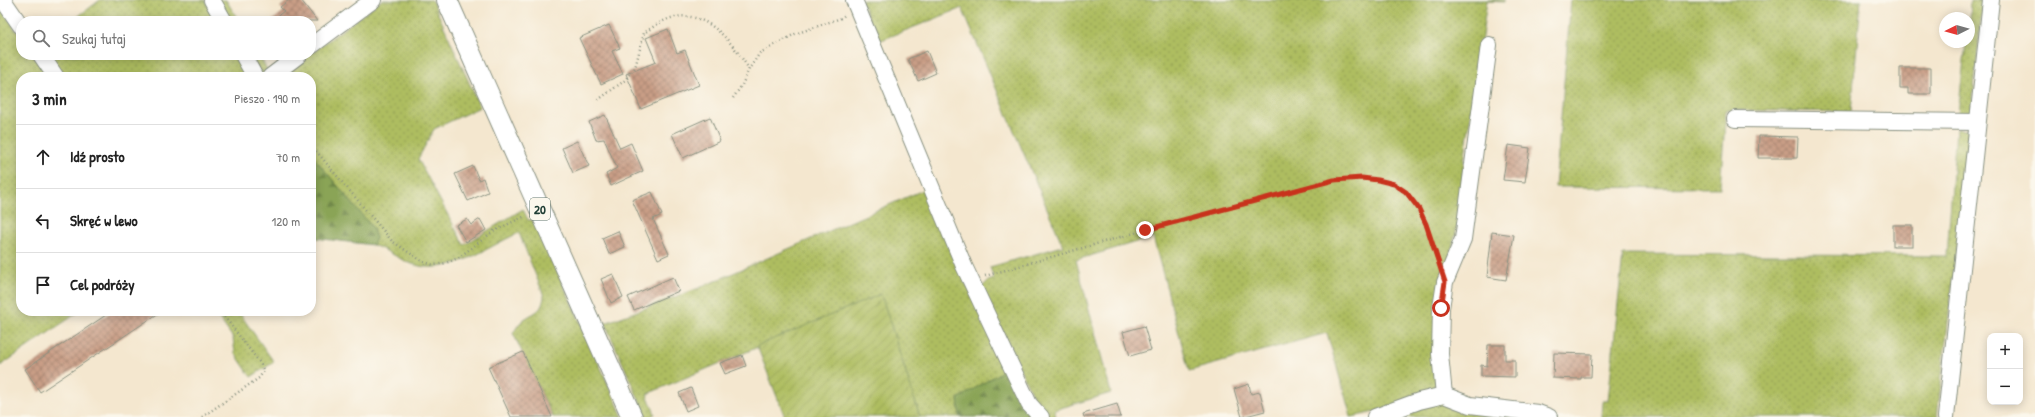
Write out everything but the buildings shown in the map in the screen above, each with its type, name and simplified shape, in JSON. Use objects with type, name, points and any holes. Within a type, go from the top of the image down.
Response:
[{"type":"main road","name":"20","points":[[447,0],[632,417]]},
{"type":"street","points":[[3,0],[16,19]]},
{"type":"street","points":[[212,0],[221,16]]},
{"type":"street","points":[[316,42],[372,0]]},
{"type":"street","points":[[1946,417],[1991,0]]},
{"type":"street","points":[[854,2],[971,280],[1029,404],[1041,417]]},
{"type":"street","points":[[1444,395],[1440,354],[1441,308],[1445,282],[1463,239],[1489,45]]},
{"type":"street","points":[[44,60],[53,72]]},
{"type":"street","points":[[246,60],[253,72]]},
{"type":"street","points":[[277,72],[293,60]]},
{"type":"street","points":[[1736,120],[1977,122]]},
{"type":"street","points":[[1375,417],[1419,401],[1444,395],[1470,405],[1538,413],[1549,417]]},
{"type":"path","points":[[733,98],[742,85],[749,69],[760,53],[796,34],[841,18],[854,2]]},
{"type":"path","points":[[598,100],[624,81],[635,68],[644,33],[675,17],[695,18],[710,24],[726,38],[749,69]]},
{"type":"path","points":[[316,151],[392,241],[410,255],[434,265],[446,263],[458,258],[494,231],[539,207]]},
{"type":"path","points":[[971,280],[1145,230],[1334,180],[1362,178],[1394,184],[1406,192],[1419,209],[1426,224],[1445,282]]},
{"type":"path","points":[[202,417],[259,378],[264,371],[260,363],[224,316]]},
{"type":"green space","points":[[100,0],[205,0],[213,16],[79,16]]},
{"type":"green space","points":[[217,0],[226,0],[236,16],[226,16]]},
{"type":"green space","points":[[382,0],[432,0],[480,107],[434,129],[418,159],[464,245],[523,209],[528,220],[535,222],[623,417],[553,417],[513,333],[522,321],[540,309],[544,296],[519,233],[468,259],[441,267],[426,267],[412,264],[373,245],[376,238],[372,227],[316,160],[316,72],[287,72],[303,60],[316,60],[316,50]]},
{"type":"green space","points":[[861,0],[1504,0],[1504,2],[1487,1],[1464,162],[1458,225],[1450,255],[1435,389],[1384,410],[1351,417],[1327,333],[1189,371],[1153,237],[1076,260],[1111,393],[1054,410],[1056,417],[1046,417],[1034,399],[982,287],[988,281],[994,279],[990,267],[1063,246],[962,8],[879,41]]},
{"type":"green space","points":[[1571,0],[1861,0],[1851,112],[1726,110],[1720,188],[1555,187]]},
{"type":"green space","points":[[1971,0],[1983,0],[1972,108],[1969,113],[1958,113],[1965,48],[1975,48],[1975,12],[1970,12]]},
{"type":"green space","points":[[0,7],[16,30],[16,60],[37,60],[46,72],[16,72],[16,316],[73,316],[0,366]]},
{"type":"green space","points":[[51,60],[238,60],[245,72],[60,72]]},
{"type":"green space","points":[[252,60],[262,60],[268,72],[259,72]]},
{"type":"green space","points":[[1956,129],[1967,130],[1970,133],[1937,417],[1601,417],[1602,401],[1608,401],[1623,254],[1947,256]]},
{"type":"green space","points":[[316,160],[372,227],[376,238],[373,245],[316,238]]},
{"type":"green space","points":[[923,190],[1006,369],[958,399],[960,417],[920,417],[881,295],[647,394],[655,414],[649,417],[646,416],[605,323],[699,288]]},
{"type":"green space","points":[[881,294],[920,417],[785,417],[757,346]]},
{"type":"green space","points":[[218,316],[242,316],[274,362],[251,377],[235,353],[233,338]]},
{"type":"green space","points":[[1006,369],[1032,417],[960,417],[958,399]]},
{"type":"green space","points":[[1443,401],[1525,417],[1388,417]]},
{"type":"route","points":[[1145,230],[1334,180],[1362,178],[1394,184],[1406,192],[1419,209],[1426,224],[1445,282],[1441,308]]}]
